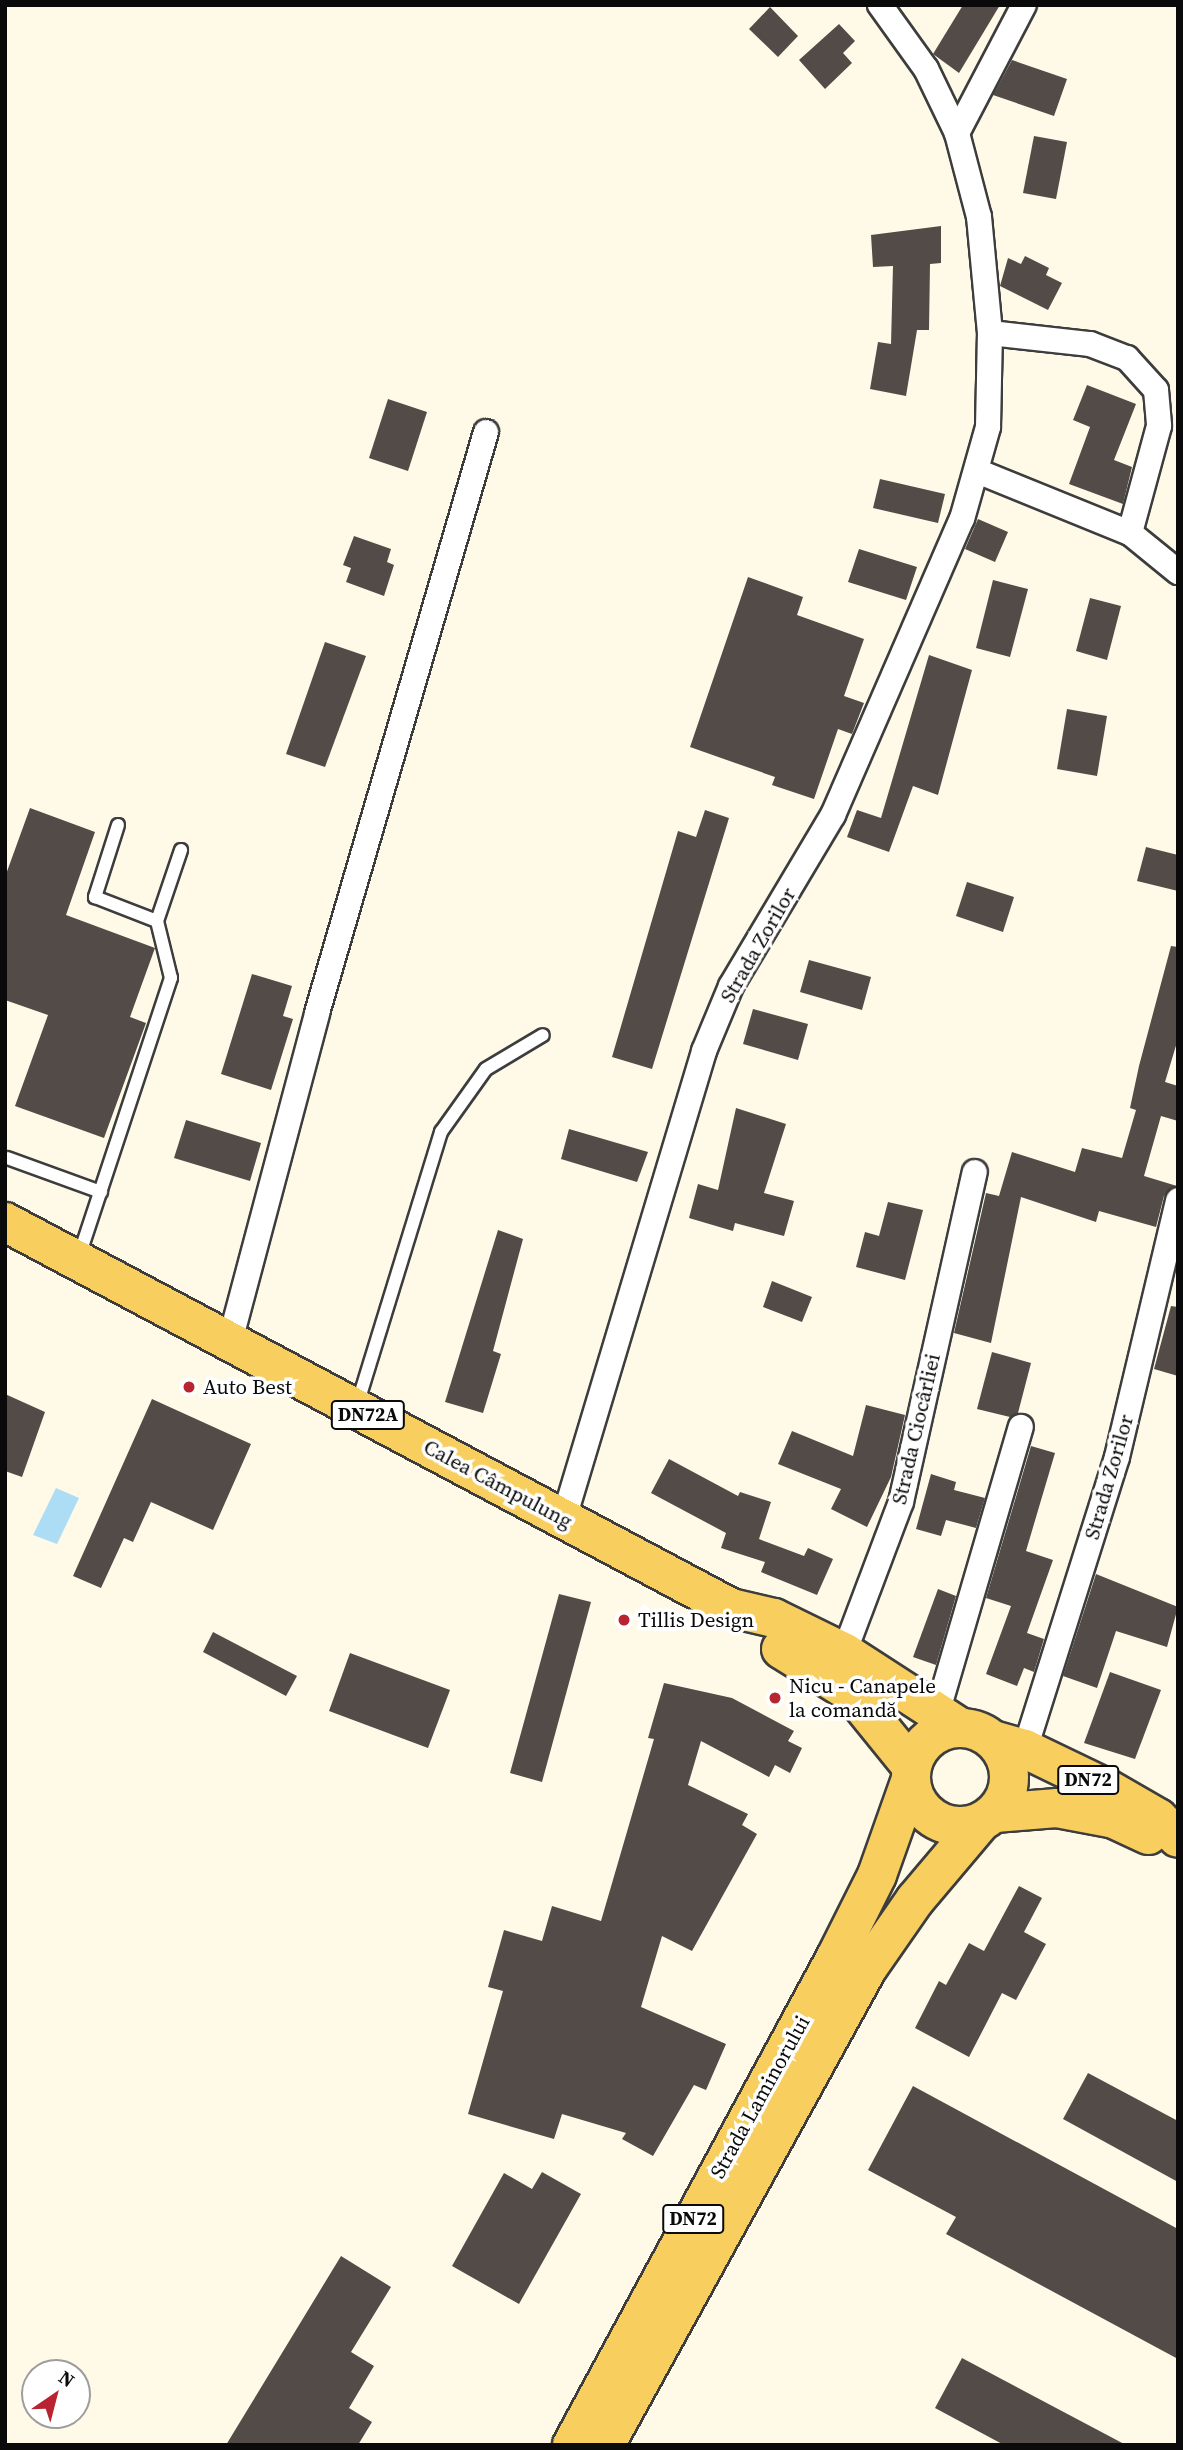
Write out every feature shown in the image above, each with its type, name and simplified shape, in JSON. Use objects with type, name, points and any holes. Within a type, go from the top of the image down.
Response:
[{"type":"main road","name":"Calea Câmpulung","points":[[5,1222],[731,1608],[774,1618],[839,1666],[1158,1818],[1176,1837]]},
{"type":"main road","name":"Calea Câmpulung","points":[[839,1666],[911,1773],[914,1795],[935,1819],[966,1827],[988,1818],[1057,1808],[1114,1819],[1148,1836],[1176,1837]]},
{"type":"main road","name":"DN72","points":[[911,1773],[925,1743],[979,1732]]},
{"type":"main road","points":[[979,1732],[1009,1768],[1009,1784],[988,1818]]},
{"type":"main road","name":"Strada Laminorului","points":[[572,2445],[837,1955],[877,1874],[911,1773]]},
{"type":"main road","name":"Strada Laminorului","points":[[605,2445],[884,1943],[988,1818]]},
{"type":"street","name":"Strada Zorilor","points":[[564,1518],[704,1051],[731,986],[833,815],[962,519],[988,427],[990,333],[979,217],[957,134],[926,69],[880,5]]},
{"type":"street","points":[[957,134],[1024,5]]},
{"type":"street","points":[[990,333],[1090,344],[1127,358],[1156,390],[1159,426],[1130,533]]},
{"type":"street","points":[[230,1341],[317,1013],[486,432]]},
{"type":"street","points":[[977,471],[1130,533],[1178,572]]},
{"type":"street","name":"Strada Ciocârliei","points":[[839,1666],[901,1502],[975,1172]]},
{"type":"street","name":"Strada Zorilor","points":[[979,1732],[1117,1457],[1178,1200]]},
{"type":"street","points":[[979,1732],[1021,1427]]},
{"type":"lane","points":[[118,825],[95,897],[157,921]]},
{"type":"lane","points":[[78,1261],[171,978],[157,921],[181,850]]},
{"type":"lane","points":[[356,1408],[441,1132],[486,1069],[543,1035]]},
{"type":"lane","points":[[7,1158],[101,1192]]},
{"type":"water","points":[[56,1488],[79,1498],[57,1544],[33,1535]]},
{"type":"building","points":[[963,5],[1000,5],[959,73],[933,54]]},
{"type":"building","points":[[770,7],[798,36],[778,57],[749,29]]},
{"type":"building","points":[[839,24],[855,41],[843,53],[852,63],[825,89],[799,60]]},
{"type":"building","points":[[1012,60],[1067,79],[1054,116],[993,95]]},
{"type":"building","points":[[1034,136],[1067,142],[1056,199],[1023,193]]},
{"type":"building","points":[[941,226],[941,263],[930,264],[929,330],[917,330],[906,396],[870,389],[878,342],[891,344],[893,266],[873,267],[871,235]]},
{"type":"building","points":[[1025,256],[1049,268],[1046,275],[1062,283],[1048,310],[1000,286],[1008,258],[1021,264]]},
{"type":"building","points":[[1087,385],[1136,404],[1114,460],[1132,467],[1123,504],[1069,484],[1090,427],[1073,420]]},
{"type":"building","points":[[388,399],[427,412],[408,471],[369,458]]},
{"type":"building","points":[[880,479],[945,494],[938,523],[873,508]]},
{"type":"building","points":[[978,519],[1008,532],[995,562],[965,549]]},
{"type":"building","points":[[354,536],[391,549],[387,562],[394,565],[384,596],[346,582],[351,568],[343,565]]},
{"type":"building","points":[[859,549],[917,567],[906,600],[848,582]]},
{"type":"building","points":[[748,577],[803,597],[797,615],[864,639],[844,696],[864,703],[852,734],[838,729],[814,799],[772,785],[775,777],[690,747]]},
{"type":"building","points":[[993,580],[1028,589],[1010,657],[976,648]]},
{"type":"building","points":[[1090,598],[1121,606],[1107,660],[1076,651]]},
{"type":"building","points":[[325,642],[366,656],[325,767],[286,754]]},
{"type":"building","points":[[929,655],[972,670],[938,795],[913,786],[889,852],[847,837],[857,810],[881,818]]},
{"type":"building","points":[[1067,709],[1107,716],[1097,776],[1057,769]]},
{"type":"building","points":[[30,808],[95,832],[66,915],[155,948],[130,1017],[146,1023],[104,1138],[15,1106],[48,1015],[5,1000],[5,877]]},
{"type":"building","points":[[705,810],[729,818],[652,1069],[612,1057],[678,831],[696,837]]},
{"type":"building","points":[[1146,847],[1178,855],[1178,891],[1137,881]]},
{"type":"building","points":[[967,882],[1014,897],[1003,932],[956,916]]},
{"type":"building","points":[[1171,946],[1178,947],[1178,1039],[1165,1082],[1178,1086],[1178,1121],[1161,1116],[1144,1176],[1177,1186],[1164,1196],[1156,1227],[1099,1211],[1096,1222],[1021,1197],[991,1343],[954,1333],[986,1193],[999,1196],[1012,1152],[1075,1172],[1082,1148],[1122,1158],[1136,1110],[1130,1108],[1139,1066]]},
{"type":"building","points":[[809,960],[871,977],[862,1010],[800,992]]},
{"type":"building","points":[[252,974],[292,986],[283,1016],[293,1019],[271,1090],[221,1074]]},
{"type":"building","points":[[753,1009],[808,1024],[798,1060],[743,1044]]},
{"type":"building","points":[[736,1108],[786,1124],[764,1193],[794,1201],[784,1236],[735,1223],[733,1231],[689,1218],[698,1184],[718,1190]]},
{"type":"building","points":[[186,1120],[261,1143],[250,1181],[174,1158]]},
{"type":"building","points":[[569,1129],[648,1152],[637,1182],[561,1159]]},
{"type":"building","points":[[888,1202],[923,1210],[905,1280],[856,1267],[865,1232],[879,1236]]},
{"type":"building","points":[[498,1230],[523,1239],[493,1351],[501,1354],[483,1413],[445,1402]]},
{"type":"building","points":[[772,1281],[812,1297],[802,1322],[763,1307]]},
{"type":"building","points":[[1171,1306],[1178,1307],[1178,1376],[1154,1369]]},
{"type":"building","points":[[992,1352],[1031,1363],[1018,1413],[1010,1417],[977,1409]]},
{"type":"building","points":[[5,1394],[45,1412],[22,1477],[5,1471]]},
{"type":"building","points":[[152,1399],[251,1444],[213,1530],[151,1502],[133,1542],[124,1538],[101,1588],[73,1576]]},
{"type":"building","points":[[866,1405],[905,1415],[891,1477],[867,1527],[831,1509],[841,1489],[778,1464],[792,1431],[853,1456]]},
{"type":"building","points":[[1031,1446],[1055,1453],[1026,1551],[1053,1560],[1027,1633],[1044,1639],[1034,1672],[1024,1668],[1017,1686],[986,1674],[1011,1606],[986,1598]]},
{"type":"building","points":[[669,1459],[738,1496],[740,1492],[771,1502],[759,1539],[804,1556],[808,1548],[833,1559],[817,1595],[761,1572],[765,1562],[721,1548],[726,1533],[651,1493]]},
{"type":"building","points":[[931,1474],[956,1482],[954,1490],[985,1498],[976,1528],[946,1520],[941,1536],[916,1529]]},
{"type":"building","points":[[1096,1574],[1178,1607],[1167,1647],[1116,1631],[1097,1688],[1063,1676]]},
{"type":"building","points":[[938,1589],[956,1596],[936,1665],[913,1657]]},
{"type":"building","points":[[559,1594],[591,1602],[542,1782],[510,1773]]},
{"type":"building","points":[[213,1632],[297,1676],[286,1696],[203,1652]]},
{"type":"building","points":[[350,1653],[450,1690],[428,1748],[329,1711]]},
{"type":"building","points":[[1110,1672],[1161,1690],[1135,1759],[1084,1743]]},
{"type":"building","points":[[664,1683],[732,1698],[794,1731],[788,1741],[802,1748],[790,1773],[775,1765],[769,1777],[701,1741],[688,1785],[748,1814],[742,1825],[757,1834],[692,1951],[662,1936],[641,2007],[726,2044],[706,2090],[694,2085],[653,2156],[622,2139],[626,2133],[562,2114],[554,2139],[468,2114],[503,1991],[488,1987],[504,1930],[542,1941],[552,1906],[601,1921],[654,1739],[648,1738]]},
{"type":"building","points":[[1019,1886],[1042,1898],[1024,1932],[1046,1944],[1016,2000],[1002,1993],[969,2057],[915,2028],[939,1981],[946,1985],[969,1943],[984,1951]]},
{"type":"building","points":[[1088,2073],[1178,2121],[1178,2182],[1063,2119]]},
{"type":"building","points":[[913,2086],[1178,2229],[1178,2359],[946,2234],[956,2217],[868,2170]]},
{"type":"building","points":[[542,2172],[581,2194],[519,2304],[452,2266],[504,2173],[532,2189]]},
{"type":"building","points":[[341,2256],[391,2287],[351,2352],[374,2366],[349,2408],[372,2422],[358,2445],[226,2445]]},
{"type":"building","points":[[962,2358],[1126,2445],[1004,2445],[935,2408]]},
{"type":"place","name":"Auto Best","points":[[189,1387]]},
{"type":"place","name":"Tillis Design","points":[[624,1620]]},
{"type":"place","name":"Nicu - Canapele la comandă","points":[[775,1698]]}]
